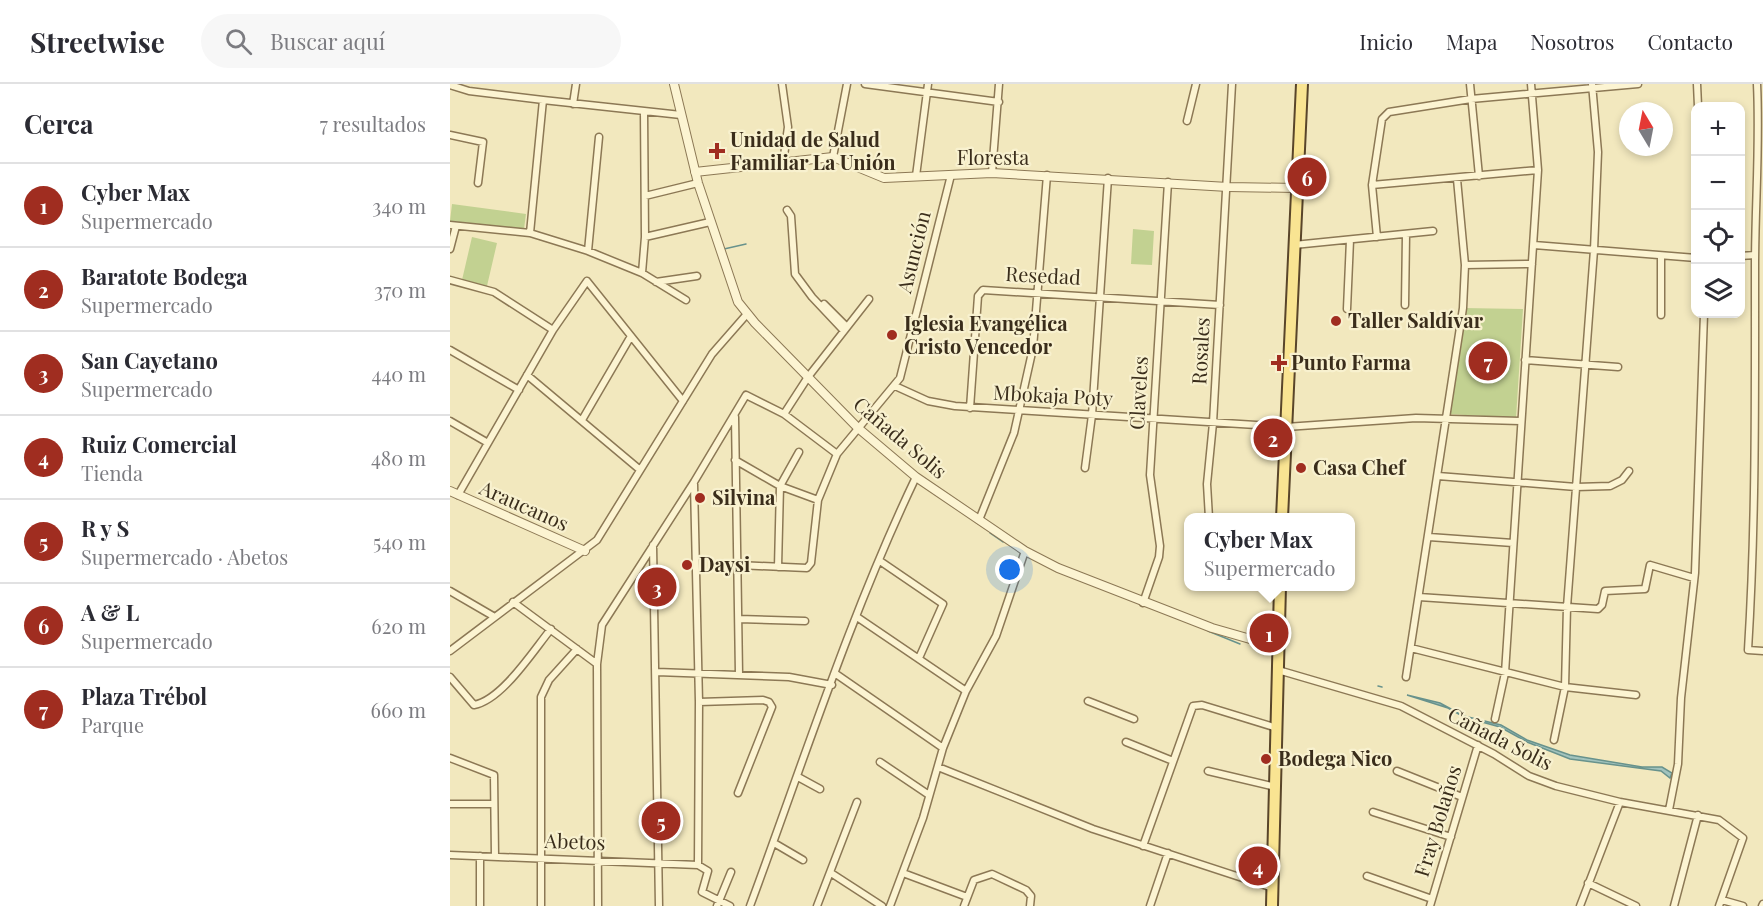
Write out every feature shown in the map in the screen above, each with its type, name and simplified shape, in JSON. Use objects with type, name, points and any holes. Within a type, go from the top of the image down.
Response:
[{"type":"main road","points":[[1282,513],[1302,84]]},
{"type":"main road","points":[[1272,906],[1280,591]]},
{"type":"street","points":[[573,104],[576,84]]},
{"type":"street","name":"Cañada Solis","points":[[674,84],[698,183],[731,288],[747,314],[858,428],[916,477],[1025,551],[1065,572],[1212,628],[1278,647]]},
{"type":"street","points":[[783,84],[788,127],[783,163]]},
{"type":"street","points":[[833,157],[847,84]]},
{"type":"street","points":[[865,84],[999,102]]},
{"type":"street","points":[[916,176],[928,84]]},
{"type":"street","points":[[992,172],[999,84]]},
{"type":"street","points":[[1187,121],[1196,84]]},
{"type":"street","name":"Rosales","points":[[1209,513],[1207,484],[1221,305],[1232,84]]},
{"type":"street","points":[[1470,84],[1479,176]]},
{"type":"street","points":[[1495,719],[1505,673],[1520,421],[1534,245],[1538,170],[1531,84]]},
{"type":"street","points":[[1377,237],[1372,185],[1384,114],[1471,99],[1638,84]]},
{"type":"street","points":[[1697,84],[1698,102]]},
{"type":"street","points":[[1757,84],[1761,125],[1755,255],[1754,527],[1748,650],[1763,651]]},
{"type":"street","points":[[450,85],[469,91],[681,115]]},
{"type":"street","points":[[1554,740],[1565,687],[1567,606],[1594,250],[1598,152],[1593,87]]},
{"type":"street","points":[[530,233],[543,100]]},
{"type":"street","points":[[642,273],[645,237],[644,112]]},
{"type":"street","points":[[450,135],[483,142],[478,183]]},
{"type":"street","points":[[588,251],[599,137]]},
{"type":"street","name":"Floresta","points":[[695,172],[833,157],[884,178],[992,172],[1228,187],[1296,188]]},
{"type":"street","points":[[1372,185],[1538,170]]},
{"type":"street","name":"Asunción","points":[[778,567],[807,568],[811,563],[818,500],[837,454],[895,386],[903,367],[951,175]]},
{"type":"street","points":[[979,520],[1014,433],[1035,338],[1047,175]]},
{"type":"street","points":[[1085,468],[1092,415],[1108,178]]},
{"type":"street","points":[[1406,677],[1448,418],[1463,308],[1465,265],[1457,179]]},
{"type":"street","name":"Claveles","points":[[1143,603],[1159,557],[1160,546],[1150,475],[1168,182]]},
{"type":"street","points":[[645,196],[698,183]]},
{"type":"street","points":[[787,210],[791,216],[794,269],[810,292],[845,329]]},
{"type":"street","points":[[645,237],[710,222]]},
{"type":"street","points":[[450,249],[453,226],[530,233],[588,251],[642,273],[686,300]]},
{"type":"street","points":[[1294,245],[1433,231]]},
{"type":"street","points":[[1405,306],[1406,235]]},
{"type":"street","points":[[1347,309],[1350,240]]},
{"type":"street","points":[[1534,245],[1691,258]]},
{"type":"street","points":[[1745,256],[1755,255]]},
{"type":"street","points":[[1661,256],[1661,315]]},
{"type":"street","points":[[1465,265],[1532,264]]},
{"type":"street","points":[[655,282],[697,276]]},
{"type":"street","points":[[450,280],[494,292],[553,330]]},
{"type":"street","points":[[459,495],[553,330],[587,281],[683,401]]},
{"type":"street","name":"Resedad","points":[[970,408],[980,292],[986,290],[1037,292],[1221,305]]},
{"type":"street","points":[[1755,294],[1763,296]]},
{"type":"street","points":[[784,414],[808,377],[869,299]]},
{"type":"street","points":[[450,651],[493,616],[585,551],[604,532],[639,469],[712,354],[747,314]]},
{"type":"street","points":[[1669,810],[1679,760],[1681,698],[1694,578],[1704,318]]},
{"type":"street","points":[[582,420],[631,336]]},
{"type":"street","points":[[450,350],[519,390]]},
{"type":"street","points":[[1525,360],[1618,367]]},
{"type":"street","points":[[527,375],[639,469]]},
{"type":"street","name":"Mbokaja Poty","points":[[895,386],[928,401],[970,408],[1213,423],[1286,427],[1448,418],[1520,421]]},
{"type":"street","points":[[598,906],[597,664],[599,639],[605,616],[694,482],[746,395],[784,414],[837,454]]},
{"type":"street","points":[[1755,413],[1763,413]]},
{"type":"street","points":[[735,416],[739,674]]},
{"type":"street","points":[[450,421],[488,443]]},
{"type":"street","points":[[738,565],[778,567],[780,486],[800,452]]},
{"type":"street","points":[[735,460],[780,486],[818,500]]},
{"type":"street","points":[[1438,476],[1576,487],[1614,486],[1629,471]]},
{"type":"street","points":[[750,906],[857,617],[916,477]]},
{"type":"street","points":[[694,482],[699,672],[698,865],[708,871],[702,892],[718,903],[730,906]]},
{"type":"street","name":"Araucanos","points":[[450,492],[585,551]]},
{"type":"street","points":[[1754,527],[1763,527]]},
{"type":"street","points":[[1429,537],[1514,543]]},
{"type":"street","points":[[653,544],[657,672],[659,906]]},
{"type":"street","points":[[890,906],[930,795],[943,748],[966,691],[996,636],[1025,551]]},
{"type":"street","points":[[880,561],[943,604],[919,658]]},
{"type":"street","points":[[1419,597],[1598,609],[1602,605],[1605,591],[1646,589],[1648,568],[1651,565],[1694,578]]},
{"type":"street","points":[[450,591],[493,616]]},
{"type":"street","points":[[513,602],[597,664]]},
{"type":"street","points":[[857,617],[966,691]]},
{"type":"street","points":[[739,619],[805,621]]},
{"type":"street","points":[[450,677],[474,705],[486,701],[508,681],[550,629]]},
{"type":"street","points":[[1411,648],[1565,687],[1636,695]]},
{"type":"street","points":[[541,906],[540,697],[549,680],[577,649]]},
{"type":"street","name":"Cañada Solis","points":[[1277,669],[1401,706],[1478,745],[1529,776],[1574,792],[1719,820],[1743,838],[1720,903]]},
{"type":"street","points":[[657,672],[789,676],[832,685]]},
{"type":"street","points":[[836,674],[943,748]]},
{"type":"street","points":[[699,702],[763,700],[769,702],[772,707],[738,793]]},
{"type":"street","points":[[1088,700],[1134,719]]},
{"type":"street","points":[[1143,846],[1192,708],[1196,705],[1277,728]]},
{"type":"street","points":[[1126,742],[1173,761]]},
{"type":"street","name":"Fray Bolaños","points":[[1431,902],[1478,745]]},
{"type":"street","points":[[450,758],[494,775],[495,856]]},
{"type":"street","points":[[880,762],[930,795]]},
{"type":"street","points":[[938,767],[1143,846],[1274,888]]},
{"type":"street","points":[[1208,771],[1276,787]]},
{"type":"street","points":[[1397,771],[1462,797]]},
{"type":"street","points":[[798,777],[820,789]]},
{"type":"street","points":[[817,906],[857,802]]},
{"type":"street","points":[[1580,906],[1620,802]]},
{"type":"street","points":[[450,804],[494,804]]},
{"type":"street","points":[[1373,812],[1451,837]]},
{"type":"street","points":[[1674,906],[1698,815]]},
{"type":"street","points":[[774,843],[803,860]]},
{"type":"street","points":[[1150,906],[1168,853]]},
{"type":"street","name":"Abetos","points":[[450,855],[698,865]]},
{"type":"street","points":[[480,856],[480,906]]},
{"type":"street","points":[[718,903],[731,872]]},
{"type":"street","points":[[831,873],[882,906]]},
{"type":"street","points":[[903,873],[967,897]]},
{"type":"street","points":[[964,906],[974,880],[982,875],[992,874],[1026,890],[1031,896],[1030,906]]},
{"type":"street","points":[[1367,876],[1431,902]]},
{"type":"street","points":[[1588,884],[1636,906]]},
{"type":"street","points":[[1720,903],[1743,906]]},
{"type":"green space","points":[[452,204],[526,214],[524,229],[450,221]]},
{"type":"green space","points":[[1133,229],[1154,231],[1152,265],[1131,264]]},
{"type":"green space","points":[[472,237],[497,243],[487,286],[462,280]]},
{"type":"green space","points":[[1463,308],[1523,309],[1516,418],[1449,414]]},
{"type":"water","points":[[1407,695],[1440,703],[1464,716],[1501,725],[1527,740],[1570,755],[1642,767],[1662,767],[1672,773],[1670,778],[1661,771],[1570,759],[1527,742],[1500,727],[1464,717],[1448,708]]},
{"type":"waterway","points":[[724,249],[746,244]]},
{"type":"waterway","points":[[778,352],[794,368]]},
{"type":"waterway","points":[[990,533],[1003,542]]},
{"type":"waterway","points":[[1208,631],[1240,644]]},
{"type":"waterway","points":[[1378,686],[1382,687]]},
{"type":"place","name":"Unidad de Salud Familiar La Unión","points":[[717,151]]},
{"type":"place","name":"A & L","points":[[1307,177]]},
{"type":"place","name":"Taller Saldívar","points":[[1336,321]]},
{"type":"place","name":"Iglesia Evangélica Cristo Vencedor","points":[[892,335]]},
{"type":"place","name":"Plaza Trébol","points":[[1488,361]]},
{"type":"place","name":"Punto Farma","points":[[1279,363]]},
{"type":"place","name":"Baratote Bodega","points":[[1273,438]]},
{"type":"place","name":"Casa Chef","points":[[1301,468]]},
{"type":"place","name":"Silvina","points":[[700,498]]},
{"type":"place","name":"Daysi","points":[[687,565]]},
{"type":"place","name":"San Cayetano","points":[[657,587]]},
{"type":"place","name":"Cyber Max","points":[[1269,633]]},
{"type":"place","name":"Bodega Nico","points":[[1266,759]]},
{"type":"place","name":"R y S","points":[[661,821]]},
{"type":"place","name":"Ruiz Comercial","points":[[1258,866]]}]
